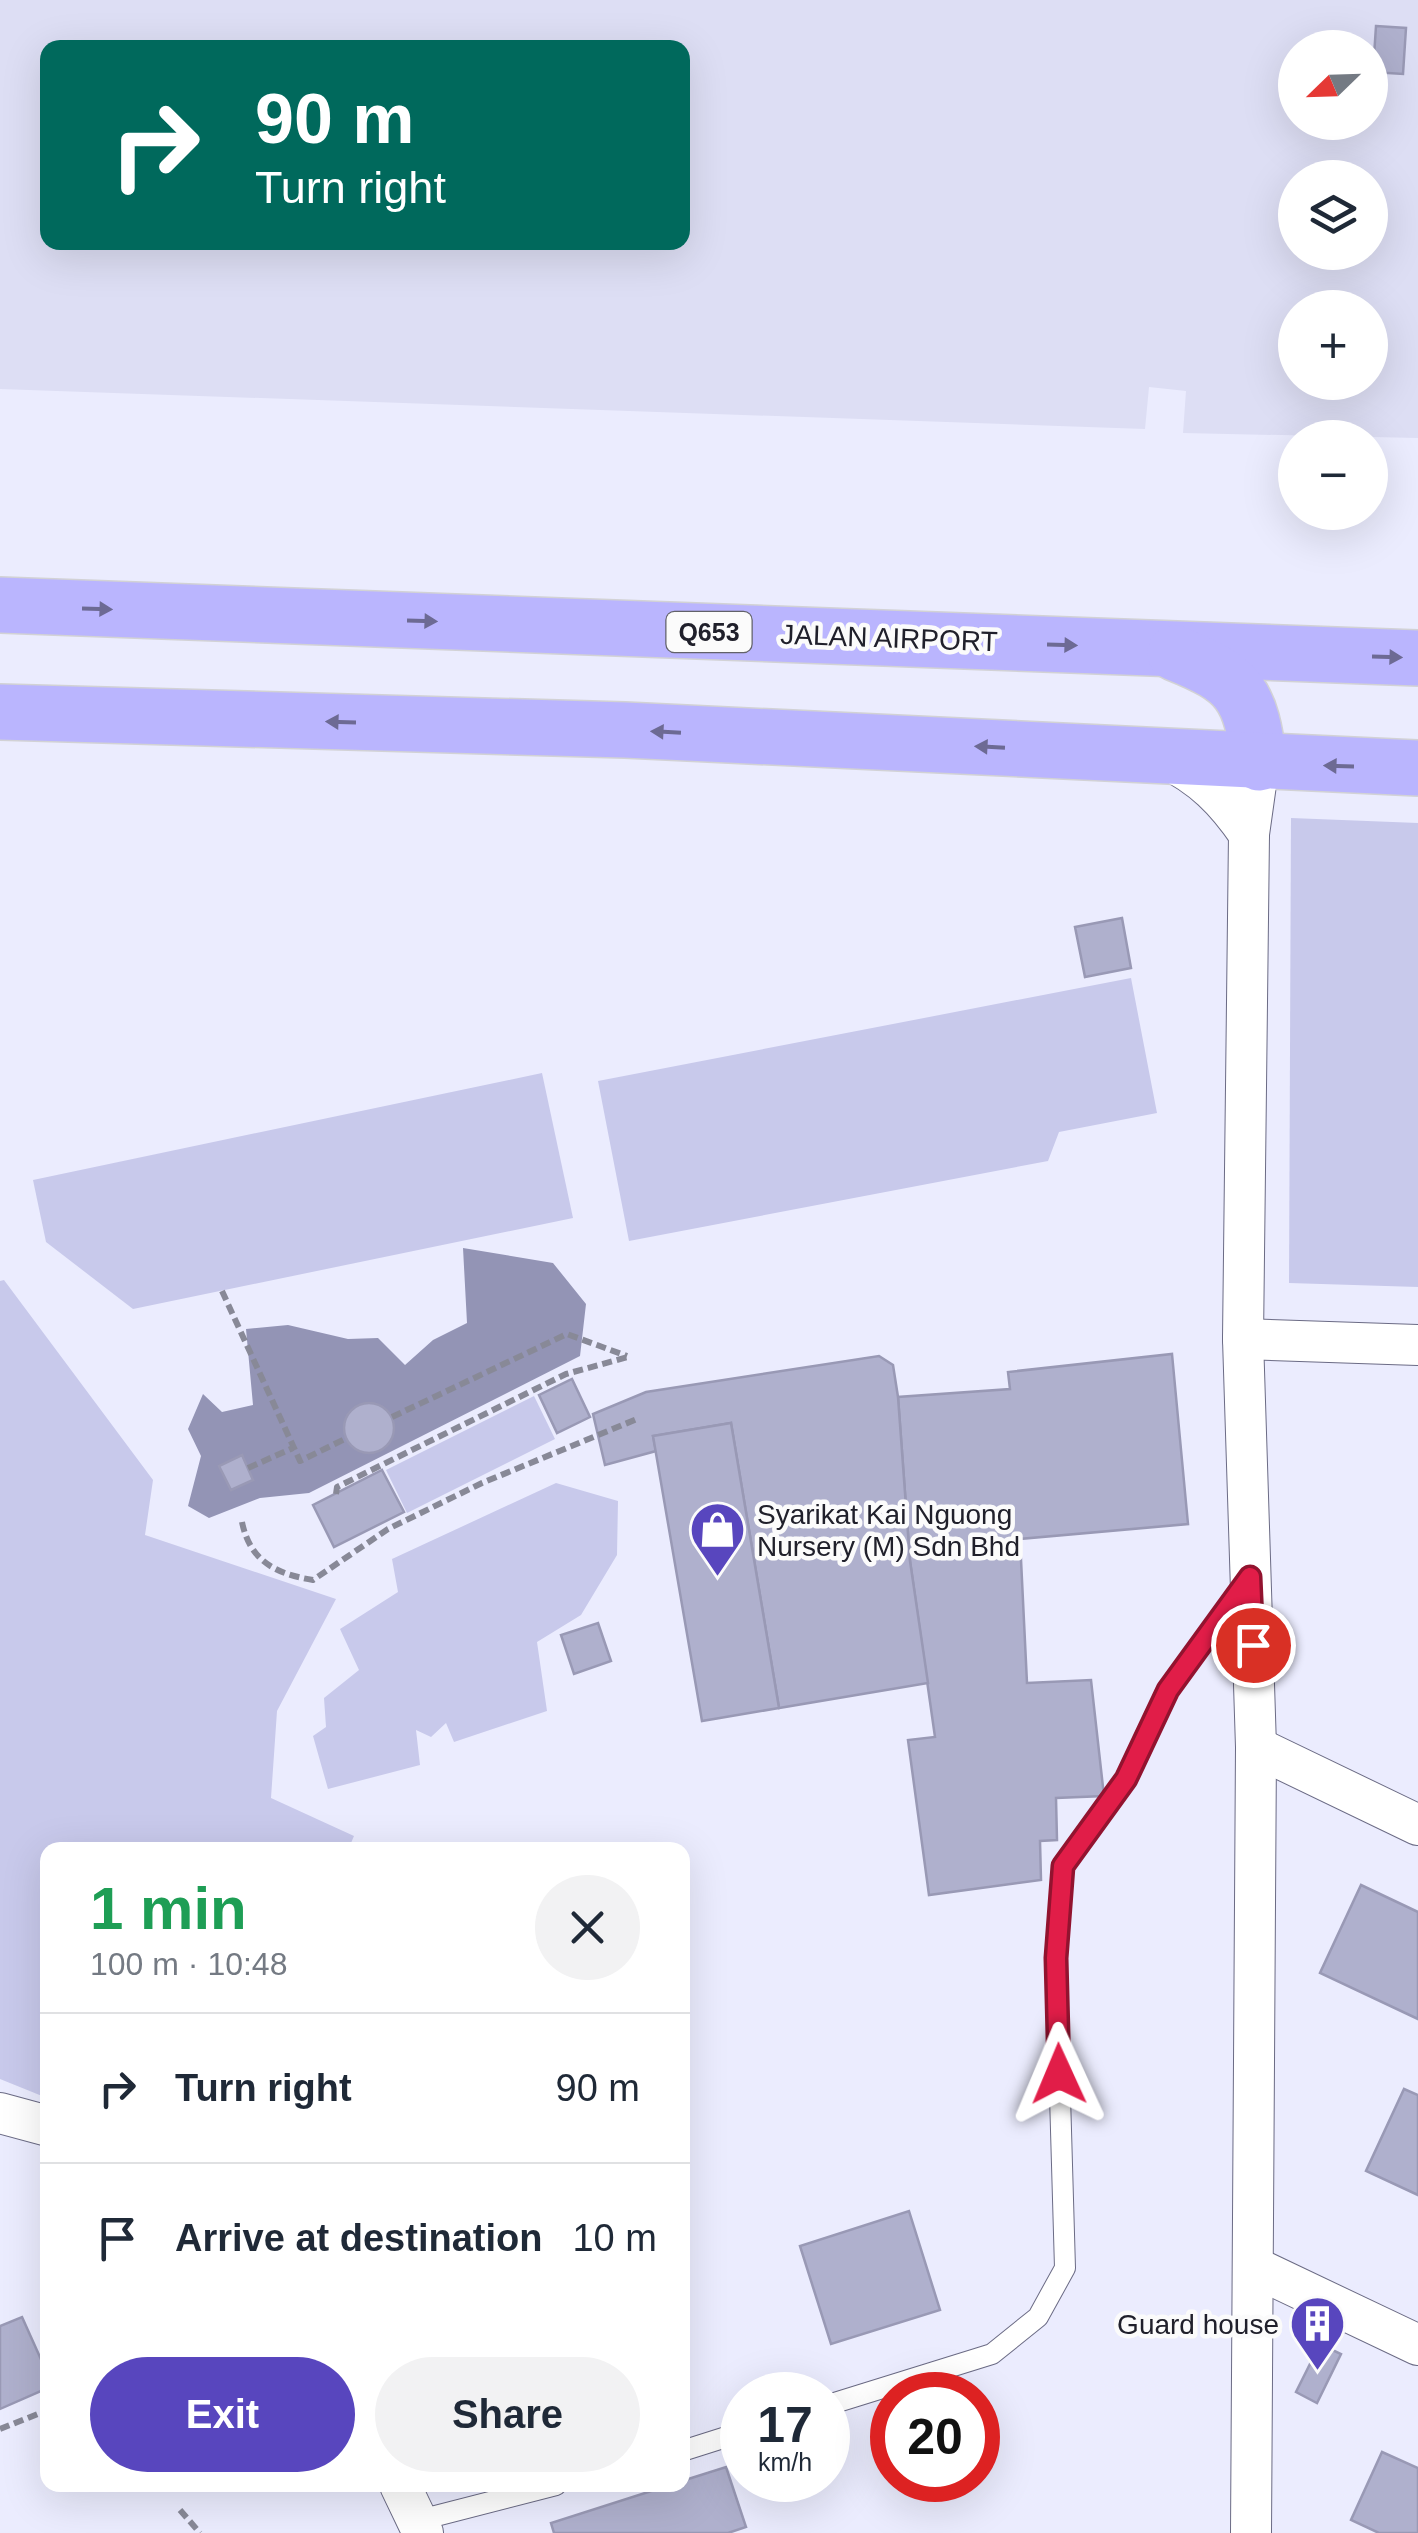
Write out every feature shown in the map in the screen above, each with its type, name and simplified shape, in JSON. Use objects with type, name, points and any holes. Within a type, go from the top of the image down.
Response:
[{"type":"main road","name":"JALAN AIRPORT","points":[[0,606],[1418,658]]},
{"type":"main road","points":[[1162,649],[1204,665],[1238,687],[1254,720],[1260,763]]},
{"type":"main road","points":[[0,712],[625,730],[1418,768]]},
{"type":"street","points":[[1158,755],[1192,771],[1223,796],[1249,834]]},
{"type":"street","points":[[1251,2533],[1256,1747],[1243,1339],[1249,834],[1260,763]]},
{"type":"street","points":[[1243,1339],[1418,1345]]},
{"type":"street","points":[[1256,1747],[1418,1824]]},
{"type":"street","points":[[0,2113],[40,2124]]},
{"type":"street","points":[[1254,2267],[1418,2345]]},
{"type":"street","points":[[404,2492],[421,2526]]},
{"type":"lane","points":[[850,2398],[992,2354],[1038,2316],[1065,2268],[1056,1958],[1063,1866],[1126,1779],[1168,1690],[1250,1577]]},
{"type":"lane","points":[[690,2448],[720,2439]]},
{"type":"lane","points":[[421,2526],[533,2492]]},
{"type":"path","points":[[222,1291],[300,1461],[347,1438]]},
{"type":"path","points":[[336,1494],[337,1487],[566,1374],[628,1357],[566,1334],[392,1417]]},
{"type":"path","points":[[242,1522],[245,1538],[275,1573],[313,1580],[388,1529],[482,1483],[638,1419]]},
{"type":"path","points":[[248,1468],[293,1448]]},
{"type":"path","points":[[0,2429],[40,2413]]},
{"type":"path","points":[[180,2510],[200,2533]]},
{"type":"shaded area","points":[[0,0],[1418,0],[1418,438],[1388,437],[1388,420],[1278,420],[1278,435],[1183,433],[1186,391],[1149,387],[1145,429],[0,389]]},
{"type":"shaded area","points":[[1291,818],[1418,823],[1418,1287],[1289,1283]]},
{"type":"shaded area","points":[[1131,978],[1157,1113],[1059,1132],[1048,1161],[629,1241],[598,1081]]},
{"type":"shaded area","points":[[542,1073],[573,1218],[133,1309],[46,1242],[33,1180]]},
{"type":"shaded area","points":[[463,1248],[553,1263],[586,1304],[580,1356],[309,1493],[260,1498],[209,1518],[188,1506],[201,1456],[188,1429],[203,1394],[222,1412],[253,1405],[246,1329],[288,1325],[348,1339],[378,1338],[405,1365],[433,1340],[467,1323]]},
{"type":"shaded area","points":[[4,1280],[153,1480],[145,1535],[336,1599],[277,1711],[271,1798],[354,1836],[351,1842],[40,1842],[40,2095],[0,2079],[0,1281]]},
{"type":"shaded area","points":[[534,1396],[555,1439],[407,1513],[386,1470]]},
{"type":"shaded area","points":[[556,1483],[618,1501],[617,1555],[581,1615],[537,1642],[547,1711],[454,1742],[446,1723],[431,1737],[416,1730],[420,1765],[328,1789],[313,1736],[326,1727],[324,1698],[359,1670],[340,1629],[398,1592],[392,1559]]},
{"type":"building","points":[[1376,26],[1406,28],[1403,74],[1388,73],[1388,30],[1376,30]]},
{"type":"building","points":[[1122,918],[1131,968],[1085,977],[1075,927]]},
{"type":"building","points":[[1172,1354],[1188,1524],[1020,1539],[1027,1683],[1091,1680],[1104,1796],[1056,1798],[1057,1840],[1040,1841],[1041,1880],[929,1895],[908,1740],[935,1737],[910,1561],[898,1397],[1010,1389],[1008,1372]]},
{"type":"building","points":[[879,1356],[893,1365],[898,1397],[910,1561],[928,1683],[779,1708],[731,1423],[653,1436],[656,1451],[605,1465],[593,1414],[646,1392]]},
{"type":"building","points":[[572,1379],[590,1417],[557,1433],[539,1395]]},
{"type":"building","points":[[369,1403],[387,1410],[394,1428],[387,1446],[369,1453],[351,1446],[344,1428],[351,1410]]},
{"type":"building","name":"Syarikat Kai Nguong Nursery (M) Sdn Bhd","points":[[731,1423],[779,1708],[702,1721],[653,1436]]},
{"type":"building","points":[[242,1455],[253,1480],[231,1490],[219,1466]]},
{"type":"building","points":[[382,1470],[404,1512],[334,1547],[313,1505]]},
{"type":"building","points":[[598,1623],[611,1661],[574,1674],[561,1635]]},
{"type":"building","points":[[1361,1885],[1418,1912],[1418,2019],[1320,1973]]},
{"type":"building","points":[[1404,2089],[1418,2095],[1418,2195],[1366,2171]]},
{"type":"building","points":[[909,2211],[940,2310],[831,2344],[800,2246]]},
{"type":"building","points":[[22,2317],[40,2357],[40,2392],[0,2409],[0,2326]]},
{"type":"building","name":"Guard house","points":[[1320,2344],[1341,2354],[1317,2403],[1296,2392]]},
{"type":"building","points":[[1382,2452],[1418,2468],[1418,2533],[1379,2533],[1351,2520]]},
{"type":"building","points":[[720,2469],[720,2502],[738,2502],[746,2527],[728,2533],[554,2533],[551,2523],[648,2492],[690,2492],[690,2478]]},
{"type":"place","name":"Syarikat Kai Nguong Nursery (M) Sdn Bhd","points":[[718,1579]]},
{"type":"place","name":"Guard house","points":[[1318,2373]]},
{"type":"route","points":[[1059,2074],[1056,1958],[1063,1866],[1126,1779],[1168,1690],[1250,1577],[1253,1645]]}]
